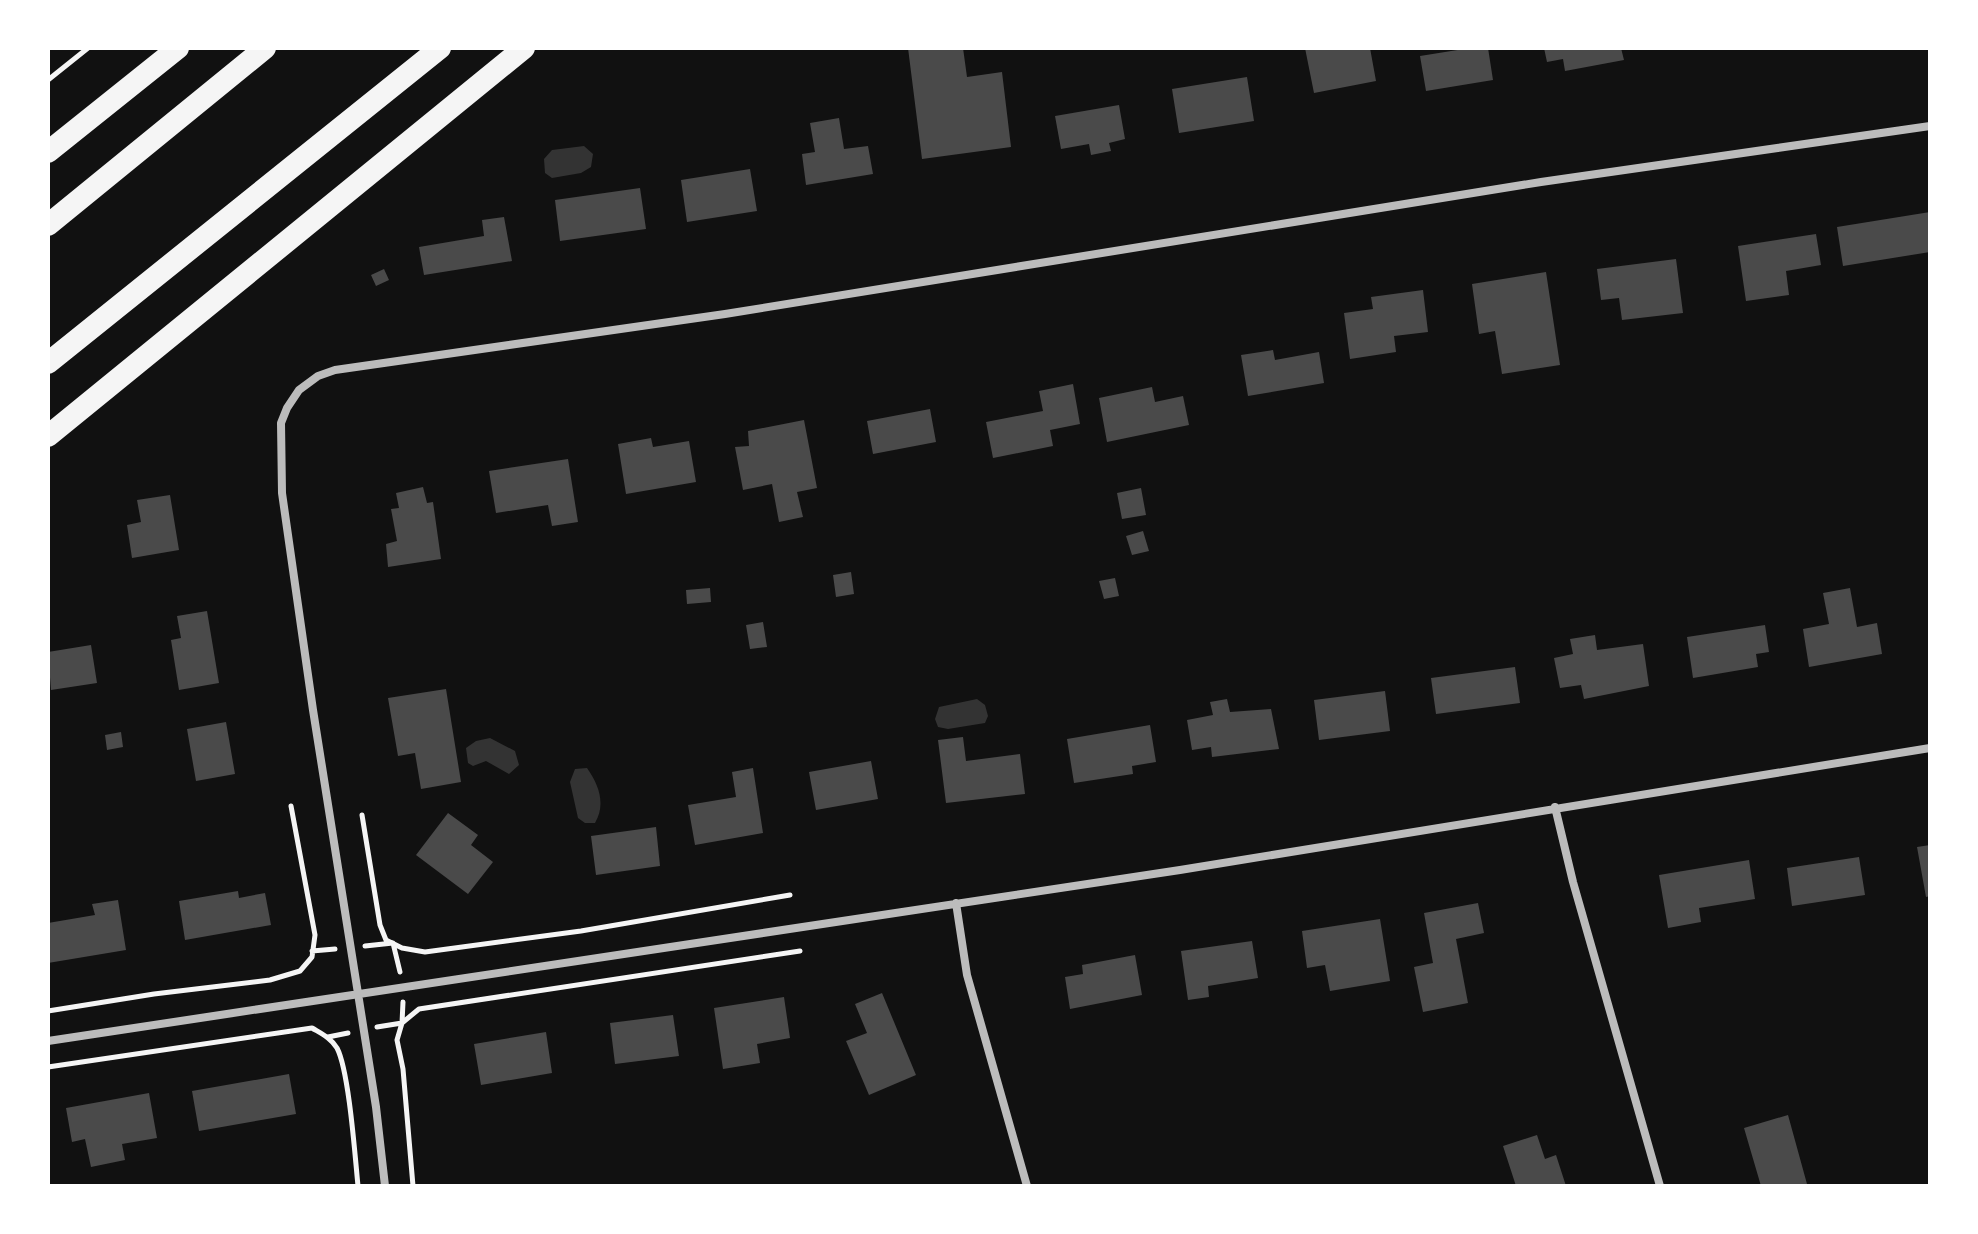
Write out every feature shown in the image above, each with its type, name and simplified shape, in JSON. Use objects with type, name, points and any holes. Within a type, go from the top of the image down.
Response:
[{"type":"highway","points":[[48,152],[178,48]]},
{"type":"highway","points":[[48,225],[265,48]]},
{"type":"highway","points":[[48,363],[440,48]]},
{"type":"highway","points":[[48,436],[524,48]]},
{"type":"street","points":[[385,1186],[376,1107],[282,493],[281,423],[299,390],[318,376],[335,370],[725,314],[1526,185],[1930,126]]},
{"type":"street","points":[[48,1041],[1180,870],[1930,748]]},
{"type":"street","points":[[1555,807],[1573,882],[1660,1186]]},
{"type":"street","points":[[956,903],[967,975],[1027,1186]]},
{"type":"path","points":[[48,80],[88,48]]},
{"type":"path","points":[[48,1011],[270,980],[300,971],[312,957],[315,935],[291,806]]},
{"type":"path","points":[[362,815],[380,925],[386,940],[402,948],[425,952],[581,931],[790,895]]},
{"type":"path","points":[[413,1186],[403,1069],[397,1040],[402,1023],[419,1009],[800,951]]},
{"type":"path","points":[[48,1067],[312,1028],[328,1037],[337,1049],[343,1069],[358,1186]]},
{"type":"shaded area","points":[[584,146],[593,154],[591,167],[581,173],[552,178],[545,173],[544,159],[552,150]]},
{"type":"shaded area","points":[[977,699],[985,705],[988,716],[985,723],[948,729],[938,727],[935,719],[939,707]]},
{"type":"shaded area","points":[[490,738],[515,751],[519,765],[509,774],[486,761],[473,766],[468,763],[466,748],[476,741]]},
{"type":"shaded area","points":[[587,768],[600,795],[600,809],[595,823],[585,823],[578,818],[570,782],[575,769]]},
{"type":"building","points":[[908,48],[963,48],[967,77],[1002,72],[1011,147],[922,159]]},
{"type":"building","points":[[1305,48],[1370,48],[1376,81],[1314,93]]},
{"type":"building","points":[[1488,48],[1493,80],[1426,91],[1420,56]]},
{"type":"building","points":[[1544,48],[1621,48],[1624,60],[1565,71],[1563,59],[1547,62]]},
{"type":"building","points":[[1247,77],[1254,121],[1179,133],[1172,89]]},
{"type":"building","points":[[1119,105],[1125,139],[1109,143],[1111,151],[1091,155],[1089,144],[1061,149],[1055,116]]},
{"type":"building","points":[[839,118],[844,149],[868,146],[873,174],[806,185],[802,154],[815,152],[810,123]]},
{"type":"building","points":[[750,169],[757,211],[687,222],[681,180]]},
{"type":"building","points":[[640,188],[646,229],[560,241],[555,200]]},
{"type":"building","points":[[1930,212],[1930,252],[1843,266],[1837,227]]},
{"type":"building","points":[[504,217],[512,261],[424,275],[419,247],[484,236],[482,220]]},
{"type":"building","points":[[1816,234],[1821,265],[1786,271],[1789,295],[1746,301],[1738,246]]},
{"type":"building","points":[[1676,259],[1683,313],[1622,320],[1619,298],[1601,300],[1597,269]]},
{"type":"building","points":[[384,269],[389,280],[376,286],[371,275]]},
{"type":"building","points":[[1546,272],[1560,365],[1502,374],[1495,331],[1479,334],[1472,284]]},
{"type":"building","points":[[1423,290],[1428,332],[1394,336],[1396,352],[1350,359],[1344,313],[1373,309],[1371,297]]},
{"type":"building","points":[[1273,350],[1275,360],[1319,352],[1324,383],[1248,396],[1241,355]]},
{"type":"building","points":[[1073,384],[1080,424],[1050,430],[1053,446],[993,458],[986,422],[1043,411],[1039,391]]},
{"type":"building","points":[[1152,387],[1155,402],[1183,396],[1189,425],[1107,442],[1099,398]]},
{"type":"building","points":[[930,409],[936,442],[873,454],[867,421]]},
{"type":"building","points":[[804,420],[817,488],[797,492],[803,517],[779,522],[772,484],[743,490],[735,447],[749,446],[748,431]]},
{"type":"building","points":[[651,438],[653,447],[689,441],[696,482],[626,494],[618,444]]},
{"type":"building","points":[[568,459],[578,522],[552,526],[548,505],[496,513],[489,471]]},
{"type":"building","points":[[423,487],[427,503],[433,502],[441,559],[388,567],[386,544],[397,541],[391,509],[399,508],[396,493]]},
{"type":"building","points":[[1141,488],[1146,515],[1122,519],[1117,493]]},
{"type":"building","points":[[170,495],[179,550],[132,558],[127,525],[141,522],[137,500]]},
{"type":"building","points":[[1143,531],[1149,551],[1132,555],[1126,536]]},
{"type":"building","points":[[851,572],[854,594],[836,597],[833,575]]},
{"type":"building","points":[[1115,578],[1119,596],[1104,599],[1099,581]]},
{"type":"building","points":[[710,588],[711,602],[687,604],[686,590]]},
{"type":"building","points":[[1850,588],[1857,627],[1877,623],[1882,654],[1809,667],[1803,629],[1829,624],[1823,593]]},
{"type":"building","points":[[207,611],[219,683],[179,690],[171,640],[181,638],[177,616]]},
{"type":"building","points":[[763,622],[767,647],[750,649],[746,625]]},
{"type":"building","points":[[1765,625],[1769,652],[1756,654],[1758,667],[1693,678],[1687,637]]},
{"type":"building","points":[[1595,635],[1597,650],[1643,644],[1649,686],[1584,699],[1581,685],[1560,688],[1554,658],[1573,654],[1570,639]]},
{"type":"building","points":[[91,645],[97,683],[51,690],[48,652]]},
{"type":"building","points":[[1515,667],[1520,703],[1436,714],[1431,678]]},
{"type":"building","points":[[446,689],[461,782],[421,789],[415,753],[398,756],[388,698]]},
{"type":"building","points":[[1385,691],[1390,731],[1319,740],[1314,700]]},
{"type":"building","points":[[1227,699],[1230,712],[1271,709],[1279,749],[1212,757],[1211,747],[1192,750],[1187,720],[1213,715],[1210,702]]},
{"type":"building","points":[[226,722],[235,774],[196,781],[187,729]]},
{"type":"building","points":[[1150,725],[1156,762],[1132,766],[1133,774],[1074,783],[1067,739]]},
{"type":"building","points":[[121,732],[123,747],[107,750],[105,735]]},
{"type":"building","points":[[963,737],[966,761],[1020,754],[1025,794],[946,803],[938,740]]},
{"type":"building","points":[[871,761],[878,799],[816,810],[809,772]]},
{"type":"building","points":[[753,768],[763,833],[695,845],[688,805],[736,797],[732,772]]},
{"type":"building","points":[[448,813],[478,835],[471,845],[493,862],[468,894],[416,855]]},
{"type":"building","points":[[656,827],[660,866],[596,875],[591,836]]},
{"type":"building","points":[[1930,845],[1930,896],[1926,897],[1917,847]]},
{"type":"building","points":[[1859,857],[1865,895],[1792,906],[1787,868]]},
{"type":"building","points":[[1749,860],[1755,899],[1699,908],[1701,922],[1668,928],[1659,875]]},
{"type":"building","points":[[238,891],[239,898],[265,893],[271,925],[185,940],[179,901]]},
{"type":"building","points":[[118,900],[126,950],[48,963],[48,923],[95,915],[92,904]]},
{"type":"building","points":[[1478,903],[1484,933],[1456,939],[1468,1003],[1423,1012],[1414,967],[1433,963],[1424,913]]},
{"type":"building","points":[[1380,919],[1390,981],[1330,991],[1325,965],[1307,968],[1302,931]]},
{"type":"building","points":[[1252,941],[1258,978],[1208,986],[1209,997],[1188,1000],[1181,951]]},
{"type":"building","points":[[1135,955],[1142,995],[1070,1009],[1065,977],[1083,974],[1082,965]]},
{"type":"building","points":[[882,993],[916,1075],[869,1095],[846,1041],[867,1033],[855,1004]]},
{"type":"building","points":[[784,997],[790,1038],[757,1044],[760,1063],[723,1069],[714,1008]]},
{"type":"building","points":[[673,1015],[679,1056],[615,1064],[610,1023]]},
{"type":"building","points":[[546,1032],[552,1073],[481,1085],[474,1044]]},
{"type":"building","points":[[289,1074],[296,1114],[199,1131],[192,1091]]},
{"type":"building","points":[[149,1093],[157,1138],[122,1144],[125,1160],[91,1167],[85,1139],[72,1142],[66,1108]]},
{"type":"building","points":[[1788,1115],[1807,1184],[1761,1186],[1744,1128]]},
{"type":"building","points":[[1537,1135],[1545,1159],[1556,1155],[1566,1186],[1516,1186],[1503,1146]]}]
